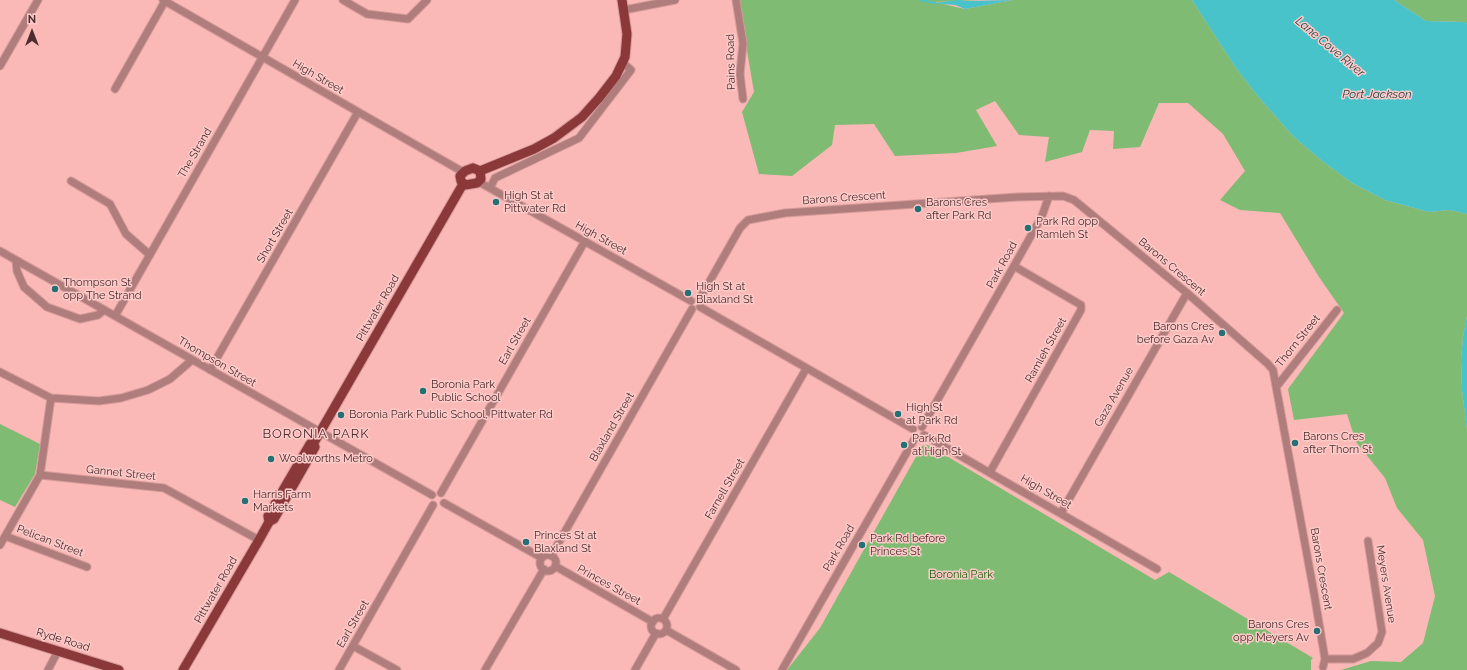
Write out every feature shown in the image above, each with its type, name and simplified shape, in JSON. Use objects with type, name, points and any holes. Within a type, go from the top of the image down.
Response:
[{"type":"main road","points":[[480,171],[481,179],[479,182],[468,185],[463,184],[460,176],[463,172],[474,168],[480,171],[534,149],[563,132],[582,118],[611,84],[623,63],[628,34],[622,0]]},
{"type":"main road","name":"Pittwater Road","points":[[183,670],[269,522],[276,516],[315,447],[313,444],[463,184]]},
{"type":"main road","name":"Ryde Road","points":[[0,633],[119,670]]},
{"type":"street","points":[[0,66],[38,0]]},
{"type":"street","name":"The Strand","points":[[115,316],[295,0]]},
{"type":"street","points":[[343,0],[366,14],[408,19],[427,0]]},
{"type":"street","points":[[624,10],[675,0]]},
{"type":"street","name":"Pains Road","points":[[736,0],[743,43],[740,74],[743,99]]},
{"type":"street","points":[[115,89],[164,1]]},
{"type":"street","name":"High Street","points":[[164,1],[176,3],[262,57],[463,172]]},
{"type":"street","points":[[490,188],[495,178],[579,138],[632,70],[623,63]]},
{"type":"street","name":"Short Street","points":[[210,370],[358,112]]},
{"type":"street","points":[[72,181],[110,204],[126,234],[150,255]]},
{"type":"street","name":"High Street","points":[[479,182],[696,304],[806,369],[913,429]]},
{"type":"street","name":"Barons Crescent","points":[[748,220],[785,213],[1049,196],[1066,197],[1074,200],[1186,293],[1268,364],[1274,374],[1325,659],[1323,666]]},
{"type":"street","name":"Park Road","points":[[922,427],[1042,216],[1049,196]]},
{"type":"street","name":"Blaxland Street","points":[[551,556],[740,228],[748,220]]},
{"type":"street","name":"Earl Street","points":[[441,493],[585,241]]},
{"type":"street","name":"Thompson Street","points":[[0,251],[320,433]]},
{"type":"street","points":[[16,260],[17,271],[24,287],[47,307],[80,319],[98,315],[104,310]]},
{"type":"street","name":"Ramleh Street","points":[[990,472],[1082,310],[1081,305],[1014,266]]},
{"type":"street","name":"Gaza Avenue","points":[[1061,513],[1186,293]]},
{"type":"street","name":"Thorn Street","points":[[1277,386],[1337,310]]},
{"type":"street","points":[[0,372],[51,398],[90,402],[108,400],[139,393],[170,379],[192,360]]},
{"type":"street","name":"Farnell Street","points":[[663,619],[806,369]]},
{"type":"street","points":[[0,545],[40,475],[51,398]]},
{"type":"street","points":[[917,426],[922,427],[925,431],[924,435],[921,438],[915,438],[913,435],[913,429],[917,426]]},
{"type":"street","points":[[320,433],[432,495]]},
{"type":"street","name":"High Street","points":[[924,435],[1157,569]]},
{"type":"street","name":"Park Road","points":[[782,670],[915,438]]},
{"type":"street","name":"Gannet Street","points":[[40,475],[164,488],[259,540]]},
{"type":"street","points":[[435,492],[441,493],[444,498],[444,502],[440,506],[433,505],[430,502],[432,495],[435,492]]},
{"type":"street","points":[[444,502],[542,558]]},
{"type":"street","name":"Earl Street","points":[[339,670],[433,505]]},
{"type":"street","name":"Pelican Street","points":[[5,536],[87,567]]},
{"type":"street","name":"Meyers Avenue","points":[[1325,659],[1353,659],[1367,653],[1378,643],[1382,632],[1368,541]]},
{"type":"street","points":[[547,555],[551,556],[555,560],[555,566],[550,570],[544,569],[540,564],[542,558],[547,555]]},
{"type":"street","name":"Princes Street","points":[[555,566],[653,622]]},
{"type":"street","points":[[485,670],[544,569]]},
{"type":"street","points":[[656,633],[652,628],[653,622],[658,618],[663,619],[666,623],[666,630]]},
{"type":"street","points":[[656,633],[662,633],[666,630]]},
{"type":"street","points":[[666,630],[736,670]]},
{"type":"street","points":[[635,670],[656,633]]},
{"type":"street","points":[[353,646],[397,670]]},
{"type":"street","points":[[48,670],[58,651]]},
{"type":"green space","points":[[733,0],[980,0],[934,2],[965,9],[1013,0],[1192,0],[1236,68],[1256,94],[1293,136],[1321,160],[1352,183],[1385,200],[1429,212],[1450,210],[1467,214],[1467,316],[1461,360],[1462,390],[1467,430],[1467,670],[1341,670],[1371,661],[1401,662],[1423,643],[1435,596],[1423,540],[1397,508],[1385,478],[1356,442],[1347,414],[1294,420],[1288,389],[1344,313],[1319,277],[1280,213],[1240,210],[1220,200],[1245,171],[1223,134],[1188,103],[1159,103],[1140,147],[1113,149],[1114,131],[1090,130],[1082,152],[1045,162],[1049,137],[1019,135],[995,101],[976,110],[997,146],[956,153],[895,156],[874,124],[835,125],[832,145],[792,176],[759,174],[742,112],[754,92],[744,33]]},
{"type":"green space","points":[[1394,0],[1467,0],[1467,24],[1465,22],[1426,21]]},
{"type":"green space","points":[[0,424],[40,444],[35,474],[15,507],[0,500]]},
{"type":"green space","name":"Boronia Park","points":[[928,445],[1155,580],[1169,572],[1313,658],[1311,660],[1311,670],[787,670],[820,628],[922,446]]},
{"type":"water","points":[[959,0],[1013,0],[965,9],[955,5],[932,3]]},
{"type":"water","name":"Port Jackson","points":[[1192,0],[1394,0],[1426,21],[1465,22],[1467,24],[1467,214],[1450,210],[1429,212],[1385,200],[1352,183],[1321,160],[1293,136],[1256,94],[1236,68]]},
{"type":"water","points":[[1467,316],[1467,430],[1462,390],[1461,360]]},
{"type":"waterway","points":[[920,0],[935,3]]},
{"type":"place","name":"High St at Pittwater Rd","points":[[496,202]]},
{"type":"place","name":"Barons Cres after Park Rd","points":[[918,209]]},
{"type":"place","name":"Park Rd opp Ramleh St","points":[[1028,228]]},
{"type":"place","name":"Thompson St opp The Strand","points":[[55,289]]},
{"type":"place","name":"High St at Blaxland St","points":[[688,293]]},
{"type":"place","name":"Barons Cres before Gaza Av","points":[[1222,333]]},
{"type":"place","name":"Boronia Park Public School","points":[[423,391]]},
{"type":"place","name":"High St at Park Rd","points":[[898,414]]},
{"type":"place","name":"Boronia Park Public School, Pittwater Rd","points":[[341,415]]},
{"type":"place","name":"Barons Cres after Thorn St","points":[[1295,443]]},
{"type":"place","name":"Park Rd at High St","points":[[904,445]]},
{"type":"place","name":"Woolworths Metro","points":[[271,459]]},
{"type":"place","name":"Harris Farm Markets","points":[[245,501]]},
{"type":"place","name":"Princes St at Blaxland St","points":[[526,542]]},
{"type":"place","name":"Park Rd before Princes St","points":[[862,545]]},
{"type":"place","name":"Barons Cres opp Meyers Av","points":[[1317,631]]},
{"type":"district","name":"BORONIA PARK","points":[[316,434]]},
{"type":"water label","name":"Lane Cove River","points":[[1330,47]]}]
